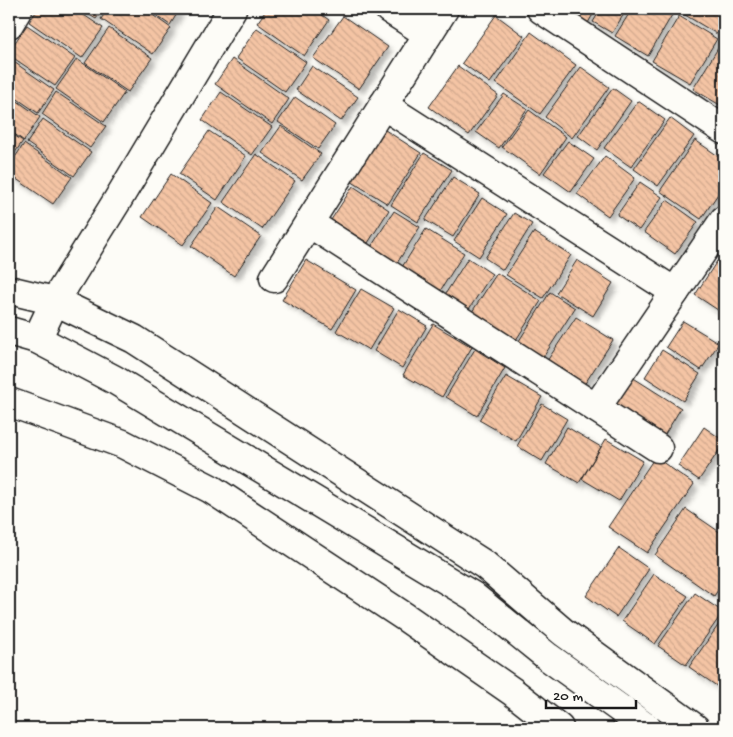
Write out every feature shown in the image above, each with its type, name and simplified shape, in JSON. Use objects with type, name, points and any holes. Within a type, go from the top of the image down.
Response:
[{"type":"street","points":[[9,24],[18,9]]},
{"type":"street","points":[[38,339],[55,301],[232,9]]},
{"type":"street","points":[[389,9],[428,34]]},
{"type":"street","points":[[274,278],[444,9]]},
{"type":"street","points":[[541,9],[724,130]]},
{"type":"street","points":[[383,105],[675,292]]},
{"type":"street","points":[[596,408],[724,220]]},
{"type":"street","points":[[309,223],[658,448]]},
{"type":"street","points":[[9,290],[55,301],[134,339],[485,565],[563,632],[695,728]]},
{"type":"street","points":[[9,331],[38,339],[116,380],[473,596],[548,657],[647,728]]},
{"type":"street","points":[[9,402],[123,444],[211,489],[405,617],[513,692],[559,728]]},
{"type":"street","points":[[418,563],[437,535]]},
{"type":"building","points":[[38,9],[75,9],[103,28],[82,58],[29,22]]},
{"type":"building","points":[[80,9],[103,9],[96,19]]},
{"type":"building","points":[[108,9],[144,9],[171,28],[153,54],[101,19]]},
{"type":"building","points":[[147,9],[180,9],[170,25]]},
{"type":"building","points":[[267,9],[314,9],[329,20],[304,56],[257,23]]},
{"type":"building","points":[[571,9],[596,9],[588,23],[569,12]]},
{"type":"building","points":[[601,9],[627,9],[612,33],[593,22]]},
{"type":"building","points":[[632,9],[662,9],[672,15],[648,56],[615,36]]},
{"type":"building","points":[[675,9],[724,9],[724,33],[722,37]]},
{"type":"building","points":[[496,15],[524,36],[490,83],[462,63]]},
{"type":"building","points":[[343,16],[388,47],[359,89],[313,58]]},
{"type":"building","points":[[679,16],[717,39],[690,83],[652,61]]},
{"type":"building","points":[[27,25],[75,58],[55,86],[9,55],[9,51]]},
{"type":"building","points":[[109,28],[152,58],[128,92],[85,63]]},
{"type":"building","points":[[257,28],[306,62],[285,92],[236,58]]},
{"type":"building","points":[[531,32],[576,65],[540,114],[496,83]]},
{"type":"building","points":[[723,40],[724,99],[720,105],[693,89]]},
{"type":"building","points":[[77,59],[125,92],[104,122],[56,89]]},
{"type":"building","points":[[232,59],[289,99],[272,124],[215,84]]},
{"type":"building","points":[[11,60],[54,90],[38,113],[9,93],[9,64]]},
{"type":"building","points":[[312,66],[358,97],[341,121],[296,90]]},
{"type":"building","points":[[458,66],[498,95],[469,135],[429,107]]},
{"type":"building","points":[[581,67],[609,87],[572,138],[545,117]]},
{"type":"building","points":[[613,88],[631,101],[597,150],[578,136]]},
{"type":"building","points":[[56,92],[106,126],[90,148],[42,114]]},
{"type":"building","points":[[221,92],[272,127],[252,155],[202,120]]},
{"type":"building","points":[[504,94],[527,109],[499,148],[476,132]]},
{"type":"building","points":[[9,95],[40,117],[24,141],[9,130]]},
{"type":"building","points":[[295,97],[335,125],[318,149],[278,122]]},
{"type":"building","points":[[638,101],[665,120],[631,167],[604,148]]},
{"type":"building","points":[[529,110],[566,137],[540,174],[502,147]]},
{"type":"building","points":[[670,118],[694,136],[658,186],[634,169]]},
{"type":"building","points":[[43,119],[91,152],[74,176],[27,143]]},
{"type":"building","points":[[281,126],[321,154],[302,180],[262,153]]},
{"type":"building","points":[[382,128],[421,153],[388,204],[349,180]]},
{"type":"building","points":[[209,131],[246,156],[217,200],[179,174]]},
{"type":"building","points":[[9,132],[23,141],[9,161]]},
{"type":"building","points":[[695,140],[724,160],[724,185],[701,219],[660,191]]},
{"type":"building","points":[[568,141],[594,159],[571,192],[544,173]]},
{"type":"building","points":[[24,144],[72,177],[53,204],[9,174],[9,166]]},
{"type":"building","points":[[424,153],[452,170],[418,222],[391,205]]},
{"type":"building","points":[[256,154],[295,181],[262,229],[223,202]]},
{"type":"building","points":[[605,156],[635,178],[608,216],[577,194]]},
{"type":"building","points":[[171,174],[212,203],[183,245],[142,217]]},
{"type":"building","points":[[453,177],[480,194],[453,237],[425,220]]},
{"type":"building","points":[[640,182],[662,197],[639,230],[617,215]]},
{"type":"building","points":[[353,186],[389,210],[368,243],[331,220]]},
{"type":"building","points":[[482,198],[507,214],[479,257],[454,241]]},
{"type":"building","points":[[667,200],[698,222],[675,254],[644,232]]},
{"type":"building","points":[[218,207],[261,236],[234,276],[191,246]]},
{"type":"building","points":[[394,211],[420,227],[397,263],[371,247]]},
{"type":"building","points":[[514,213],[532,224],[503,270],[485,258]]},
{"type":"building","points":[[426,229],[464,253],[440,291],[402,267]]},
{"type":"building","points":[[534,232],[571,255],[543,298],[506,275]]},
{"type":"building","points":[[468,258],[492,274],[467,312],[444,296]]},
{"type":"building","points":[[306,260],[356,290],[332,329],[282,300]]},
{"type":"building","points":[[577,260],[613,283],[593,316],[556,293]]},
{"type":"building","points":[[717,261],[724,265],[724,314],[695,295]]},
{"type":"building","points":[[497,273],[541,301],[514,343],[470,315]]},
{"type":"building","points":[[361,289],[394,308],[369,350],[336,331]]},
{"type":"building","points":[[550,292],[575,308],[542,359],[517,344]]},
{"type":"building","points":[[399,309],[427,326],[402,368],[374,351]]},
{"type":"building","points":[[576,317],[613,340],[584,385],[547,361]]},
{"type":"building","points":[[683,321],[719,343],[701,370],[666,347]]},
{"type":"building","points":[[433,324],[472,347],[442,397],[403,375]]},
{"type":"building","points":[[475,349],[505,368],[477,416],[446,397]]},
{"type":"building","points":[[662,350],[700,374],[683,401],[645,377]]},
{"type":"building","points":[[506,376],[542,397],[516,441],[479,420]]},
{"type":"building","points":[[632,377],[681,408],[659,444],[609,412]]},
{"type":"building","points":[[542,404],[567,419],[542,461],[517,446]]},
{"type":"building","points":[[567,427],[601,447],[579,483],[546,464]]},
{"type":"building","points":[[704,427],[724,441],[724,443],[699,480],[678,466]]},
{"type":"building","points":[[606,439],[643,461],[619,501],[582,479]]},
{"type":"building","points":[[655,457],[694,484],[647,553],[608,527]]},
{"type":"building","points":[[686,509],[724,535],[724,581],[714,596],[655,555]]},
{"type":"building","points":[[619,548],[649,569],[616,617],[586,596]]},
{"type":"building","points":[[654,574],[688,596],[655,644],[622,621]]},
{"type":"building","points":[[695,593],[723,612],[686,665],[658,646]]},
{"type":"building","points":[[724,617],[724,691],[689,667]]}]
